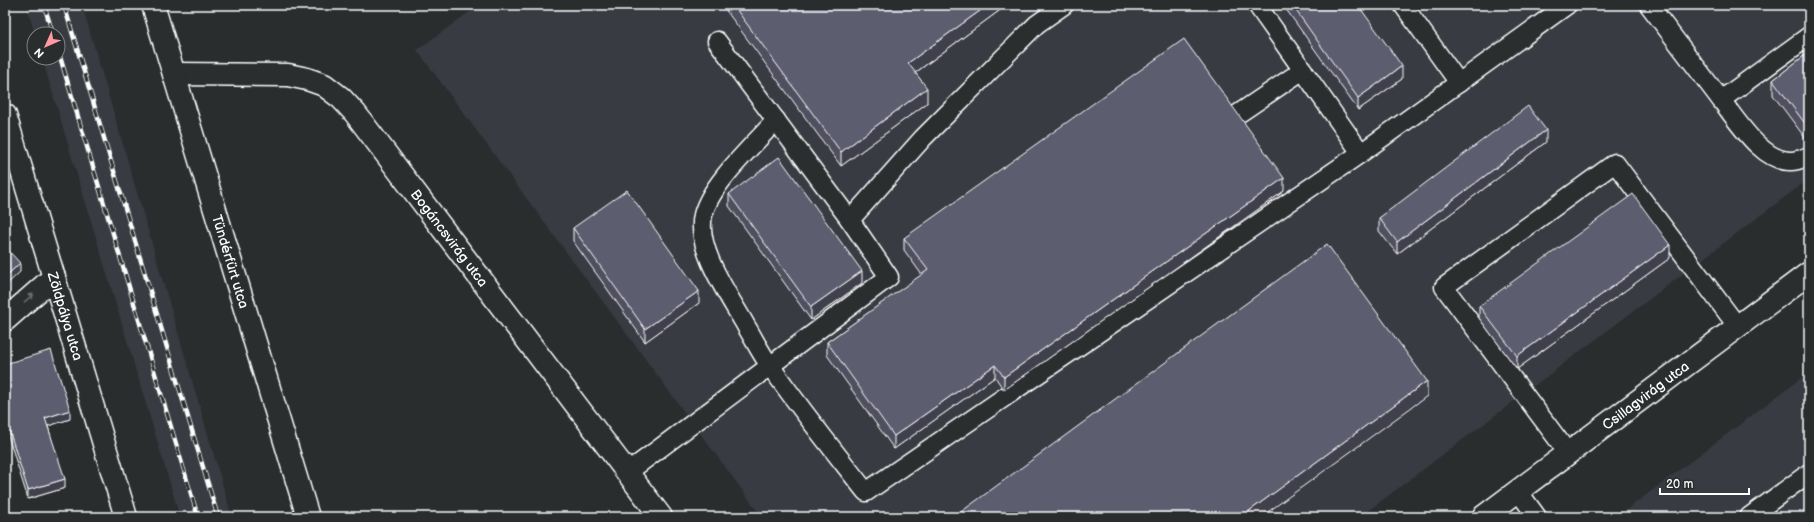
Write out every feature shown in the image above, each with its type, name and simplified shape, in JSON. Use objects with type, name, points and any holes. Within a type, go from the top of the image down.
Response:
[{"type":"street","name":"Tündérfürt utca","points":[[153,5],[308,517]]},
{"type":"street","name":"Bogáncsvirág utca","points":[[174,74],[288,75],[307,79],[324,86],[341,98],[356,113],[661,517]]},
{"type":"street","name":"Zöldpálya utca","points":[[5,115],[126,517]]},
{"type":"street","name":"Csillagvirág utca","points":[[1482,517],[1809,273]]},
{"type":"street","points":[[5,320],[54,277]]},
{"type":"lane","points":[[850,220],[923,138],[1037,24],[1064,5]]},
{"type":"lane","points":[[1257,5],[1361,153]]},
{"type":"lane","points":[[1403,5],[1459,83]]},
{"type":"lane","points":[[776,120],[727,174],[713,193],[706,205],[702,217],[702,232],[707,252],[720,280],[770,366],[866,492],[1361,153],[1567,5]]},
{"type":"lane","points":[[1648,5],[1754,142],[1766,152],[1777,158],[1791,161],[1809,156]]},
{"type":"lane","points":[[1721,100],[1809,36]]},
{"type":"lane","points":[[628,472],[890,277],[850,220],[717,41]]},
{"type":"lane","points":[[1235,116],[1303,70]]},
{"type":"lane","points":[[1568,453],[1444,287],[1615,163],[1738,326]]},
{"type":"lane","points":[[1748,517],[1809,473]]},
{"type":"lane","points":[[1518,491],[1537,517]]},
{"type":"shaded area","points":[[26,5],[82,5],[232,517],[180,517],[44,66],[66,66],[66,26],[33,26]]},
{"type":"shaded area","points":[[479,5],[1809,5],[1809,179],[1360,517],[762,517],[417,50]]},
{"type":"shaded area","points":[[1809,372],[1809,517],[1617,517]]},
{"type":"building","points":[[733,5],[988,5],[908,63],[927,88],[841,152]]},
{"type":"building","points":[[1292,5],[1358,5],[1402,66],[1358,98]]},
{"type":"building","points":[[1184,39],[1284,178],[1004,377],[995,365],[894,436],[827,342],[928,270],[904,238]]},
{"type":"building","points":[[1809,52],[1809,129],[1773,80]]},
{"type":"building","points":[[1528,106],[1546,130],[1397,242],[1379,218]]},
{"type":"building","points":[[779,157],[862,271],[811,307],[729,194]]},
{"type":"building","points":[[627,190],[699,291],[645,329],[573,228]]},
{"type":"building","points":[[1633,194],[1670,245],[1517,356],[1479,306]]},
{"type":"building","points":[[1327,244],[1427,381],[1241,517],[954,517]]},
{"type":"building","points":[[5,247],[20,263],[5,277]]},
{"type":"building","points":[[51,350],[70,410],[45,418],[65,479],[28,490],[5,417],[5,364]]},
{"type":"railway","points":[[44,5],[51,26]]},
{"type":"railway","points":[[64,5],[218,517]]},
{"type":"railway","points":[[63,66],[198,517]]}]
